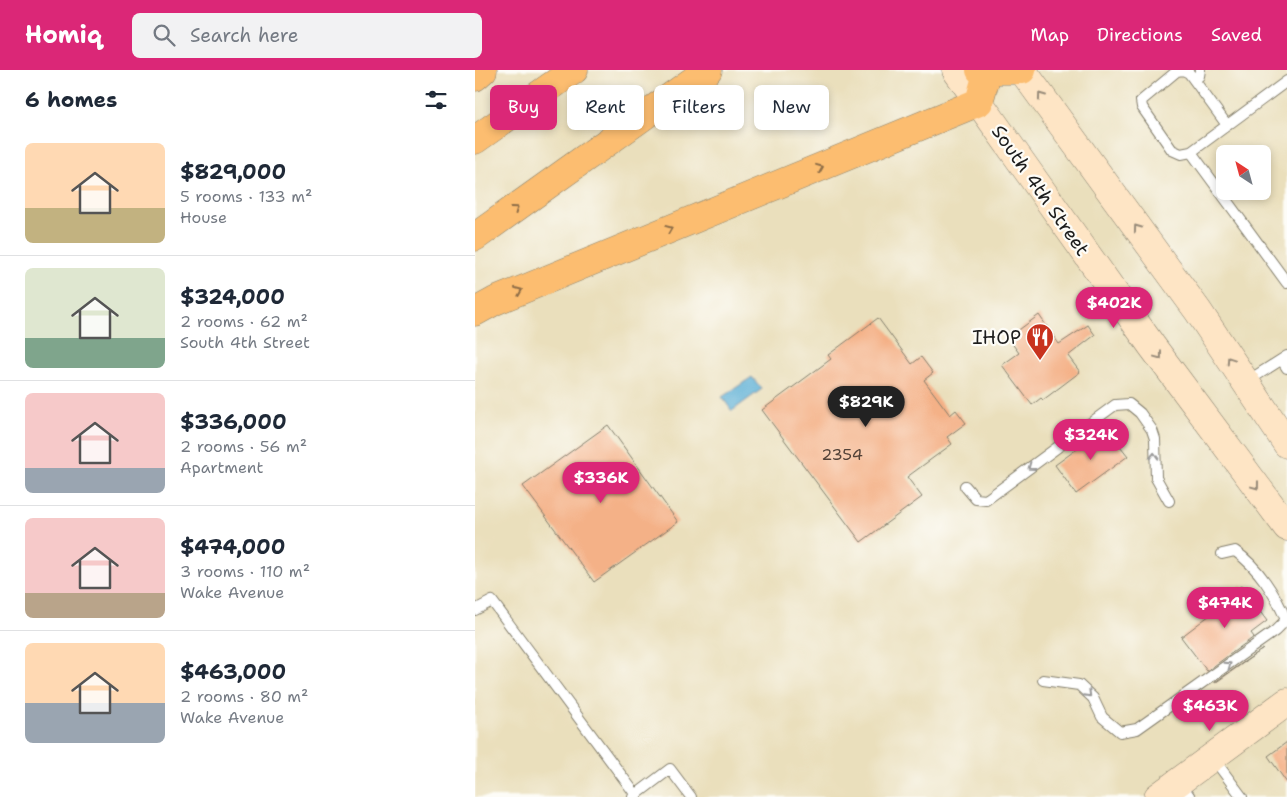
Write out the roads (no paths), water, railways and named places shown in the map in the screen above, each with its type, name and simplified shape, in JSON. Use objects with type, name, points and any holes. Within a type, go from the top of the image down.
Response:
[{"type":"highway","points":[[475,77],[483,70]]},
{"type":"highway","points":[[475,140],[574,70]]},
{"type":"highway","points":[[475,237],[708,70]]},
{"type":"highway","points":[[475,312],[522,290],[979,102],[986,70],[1022,70]]},
{"type":"main road","name":"South 4th Street","points":[[956,70],[1152,346],[1287,527]]},
{"type":"main road","points":[[1022,70],[1198,312],[1287,444]]},
{"type":"main road","points":[[1158,797],[1185,789],[1212,757],[1287,702]]},
{"type":"lane","points":[[1227,125],[1194,80],[1183,70],[1177,71],[1141,101],[1142,107],[1172,150],[1181,154],[1191,152],[1287,81]]},
{"type":"lane","points":[[1194,80],[1199,76],[1200,70]]},
{"type":"lane","points":[[1191,152],[1287,283]]},
{"type":"lane","points":[[1245,382],[1285,361]]},
{"type":"lane","points":[[965,486],[976,499],[986,500],[1115,404],[1129,404],[1140,413],[1152,430],[1155,439],[1155,478],[1169,501]]},
{"type":"lane","points":[[1043,680],[1079,685],[1093,698],[1102,717],[1120,732],[1137,729],[1275,632],[1286,620],[1278,601],[1247,560],[1235,551],[1222,554]]},
{"type":"lane","points":[[475,610],[493,601],[634,796],[670,770],[691,797]]},
{"type":"lane","points":[[1212,757],[1242,797]]},
{"type":"water","points":[[752,377],[762,389],[732,411],[722,397]]},
{"type":"place","name":"IHOP","points":[[1040,361]]}]
